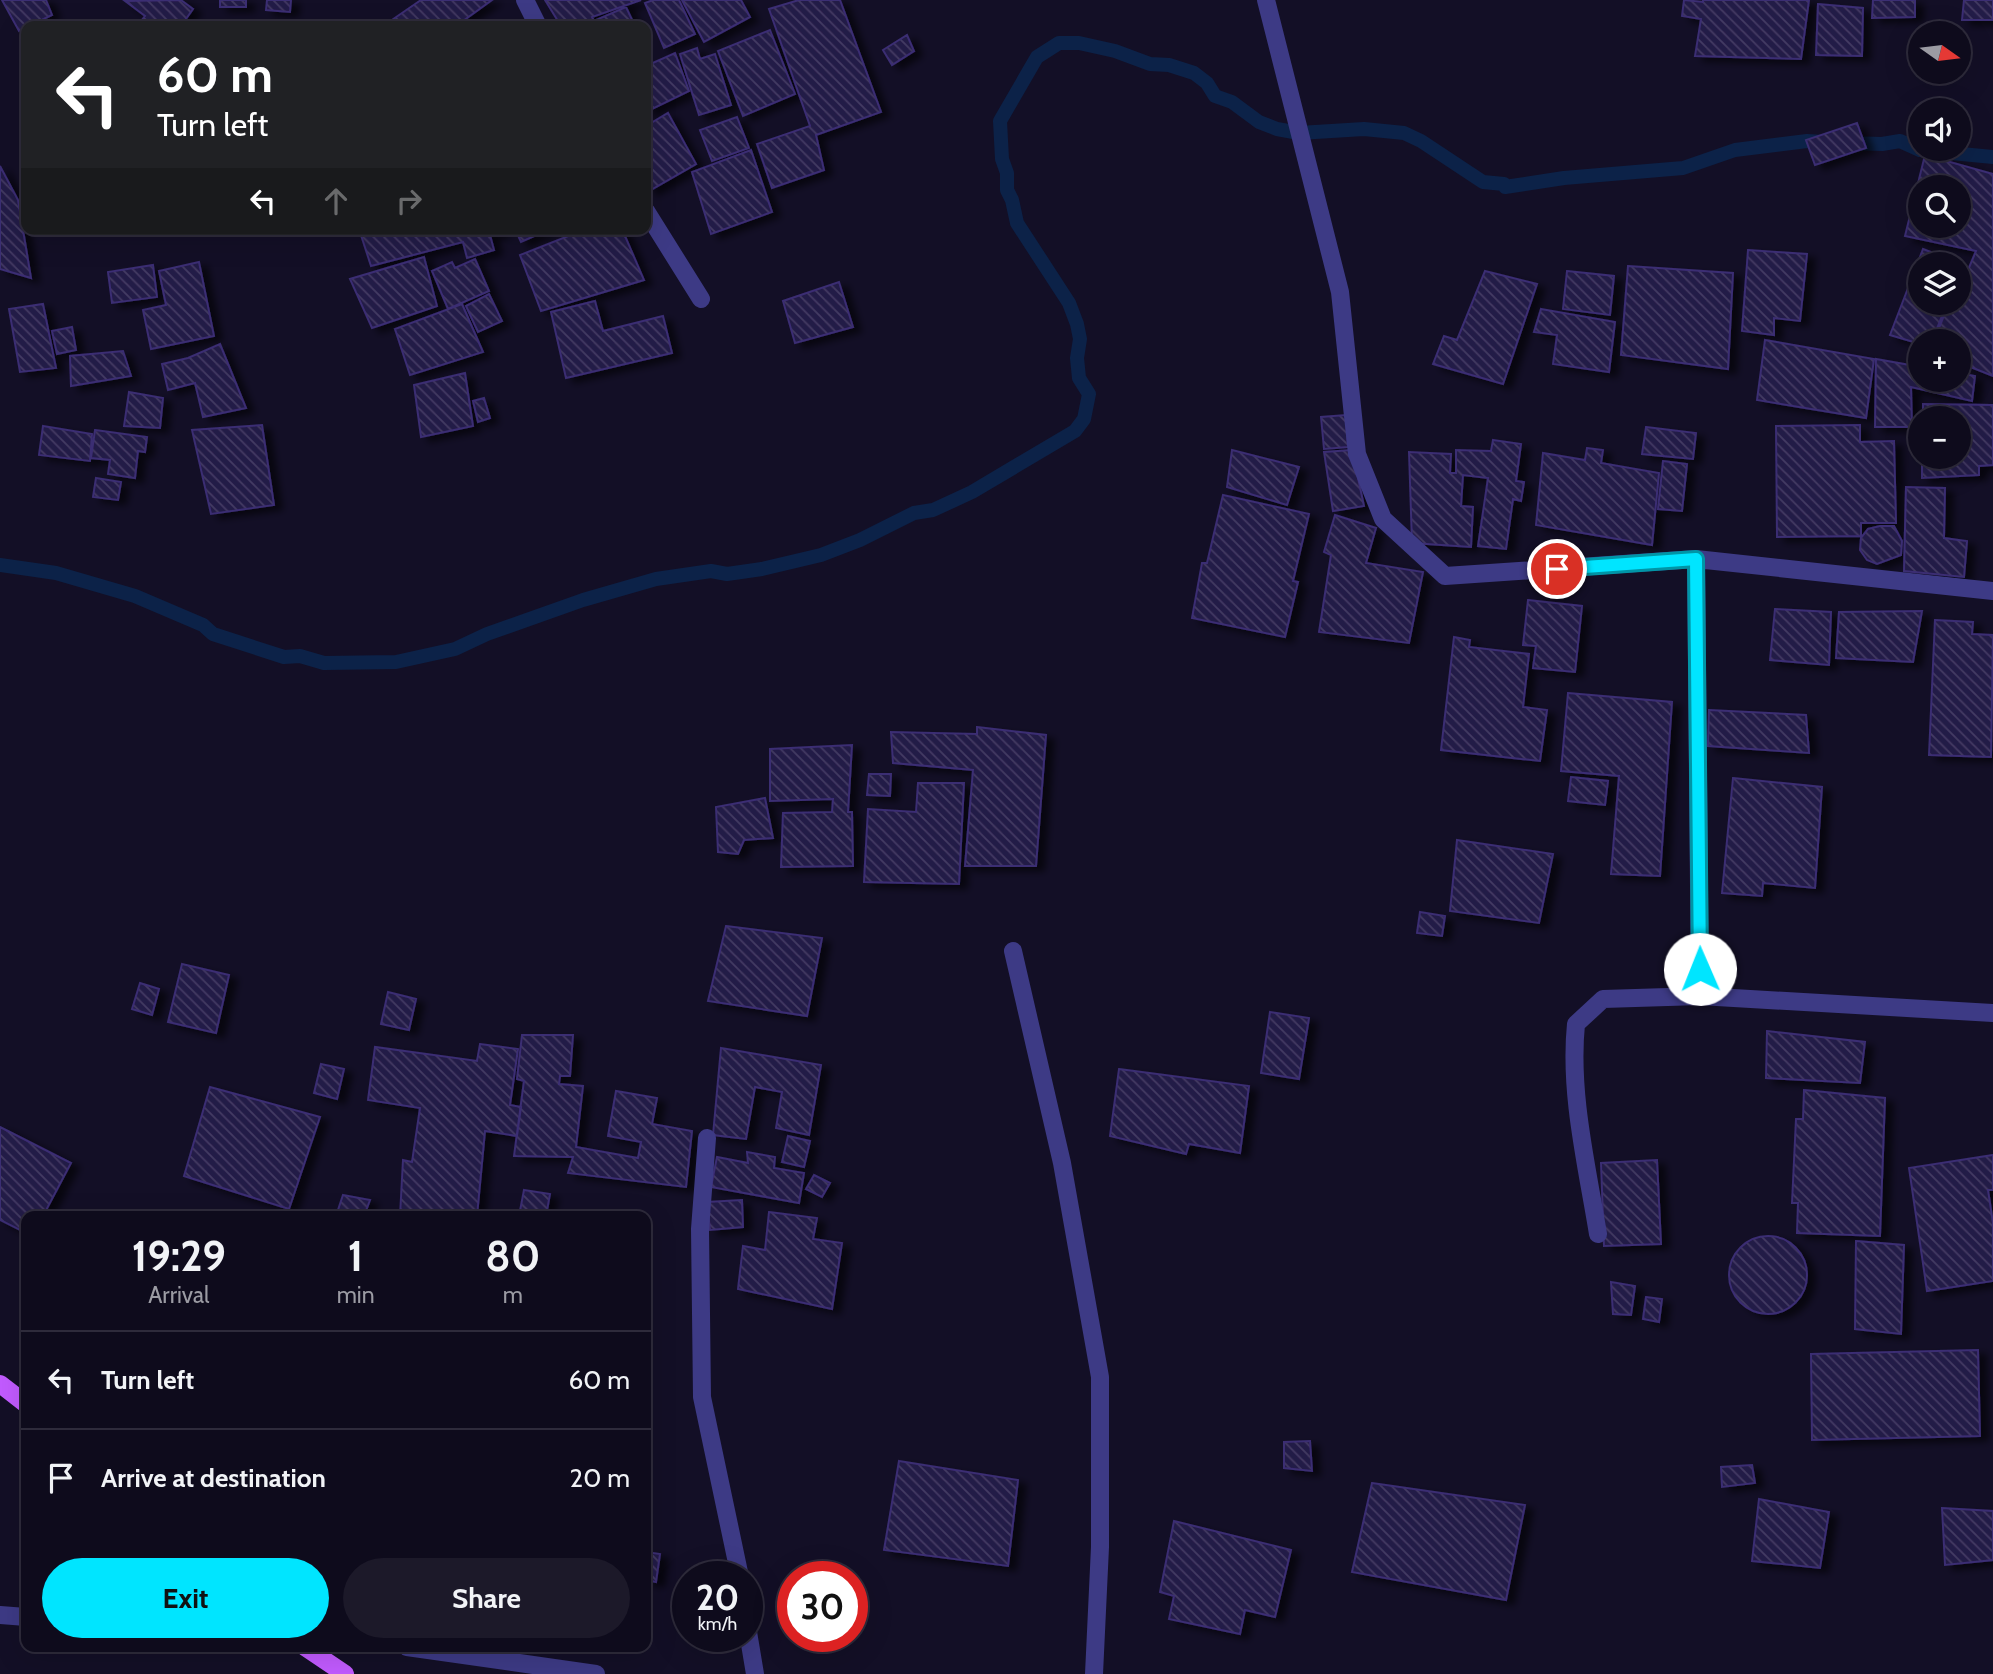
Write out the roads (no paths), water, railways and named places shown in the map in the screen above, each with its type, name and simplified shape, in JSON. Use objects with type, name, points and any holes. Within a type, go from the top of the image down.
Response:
[{"type":"main road","points":[[0,1384],[21,1400]]},
{"type":"main road","points":[[311,1652],[336,1671]]},
{"type":"street","points":[[525,0],[536,21]]},
{"type":"street","points":[[1266,0],[1340,292],[1357,454],[1383,519],[1445,576],[1696,559],[1993,592]]},
{"type":"street","points":[[651,219],[701,299]]},
{"type":"street","points":[[1696,559],[1700,996]]},
{"type":"street","points":[[1013,951],[1062,1163],[1100,1377],[1100,1547],[1094,1674]]},
{"type":"street","points":[[1598,1234],[1574,1063],[1576,1024],[1603,999],[1700,996],[1993,1013]]},
{"type":"street","points":[[707,1138],[700,1228],[702,1397],[737,1561]]},
{"type":"street","points":[[0,1615],[21,1617]]},
{"type":"street","points":[[442,1652],[596,1674]]},
{"type":"street","points":[[751,1652],[755,1674]]},
{"type":"waterway","points":[[0,565],[56,573],[135,596],[203,625],[213,634],[284,657],[300,656],[324,663],[396,662],[455,649],[487,634],[583,600],[656,579],[711,571],[727,574],[762,569],[821,555],[860,540],[914,513],[933,510],[972,492],[1075,431],[1084,419],[1089,394],[1079,378],[1077,358],[1080,339],[1077,324],[1069,303],[1017,223],[1007,190],[1007,173],[1002,159],[1000,121],[1037,57],[1059,43],[1079,43],[1115,51],[1150,64],[1169,65],[1194,73],[1207,83],[1215,96],[1232,102],[1259,122],[1277,129],[1299,133],[1364,129],[1404,133],[1421,141],[1483,182],[1504,184],[1505,187],[1564,178],[1683,168],[1735,150],[1807,141],[1823,142]]},
{"type":"waterway","points":[[1847,143],[1882,144],[1900,141],[1920,150],[1993,157]]}]
